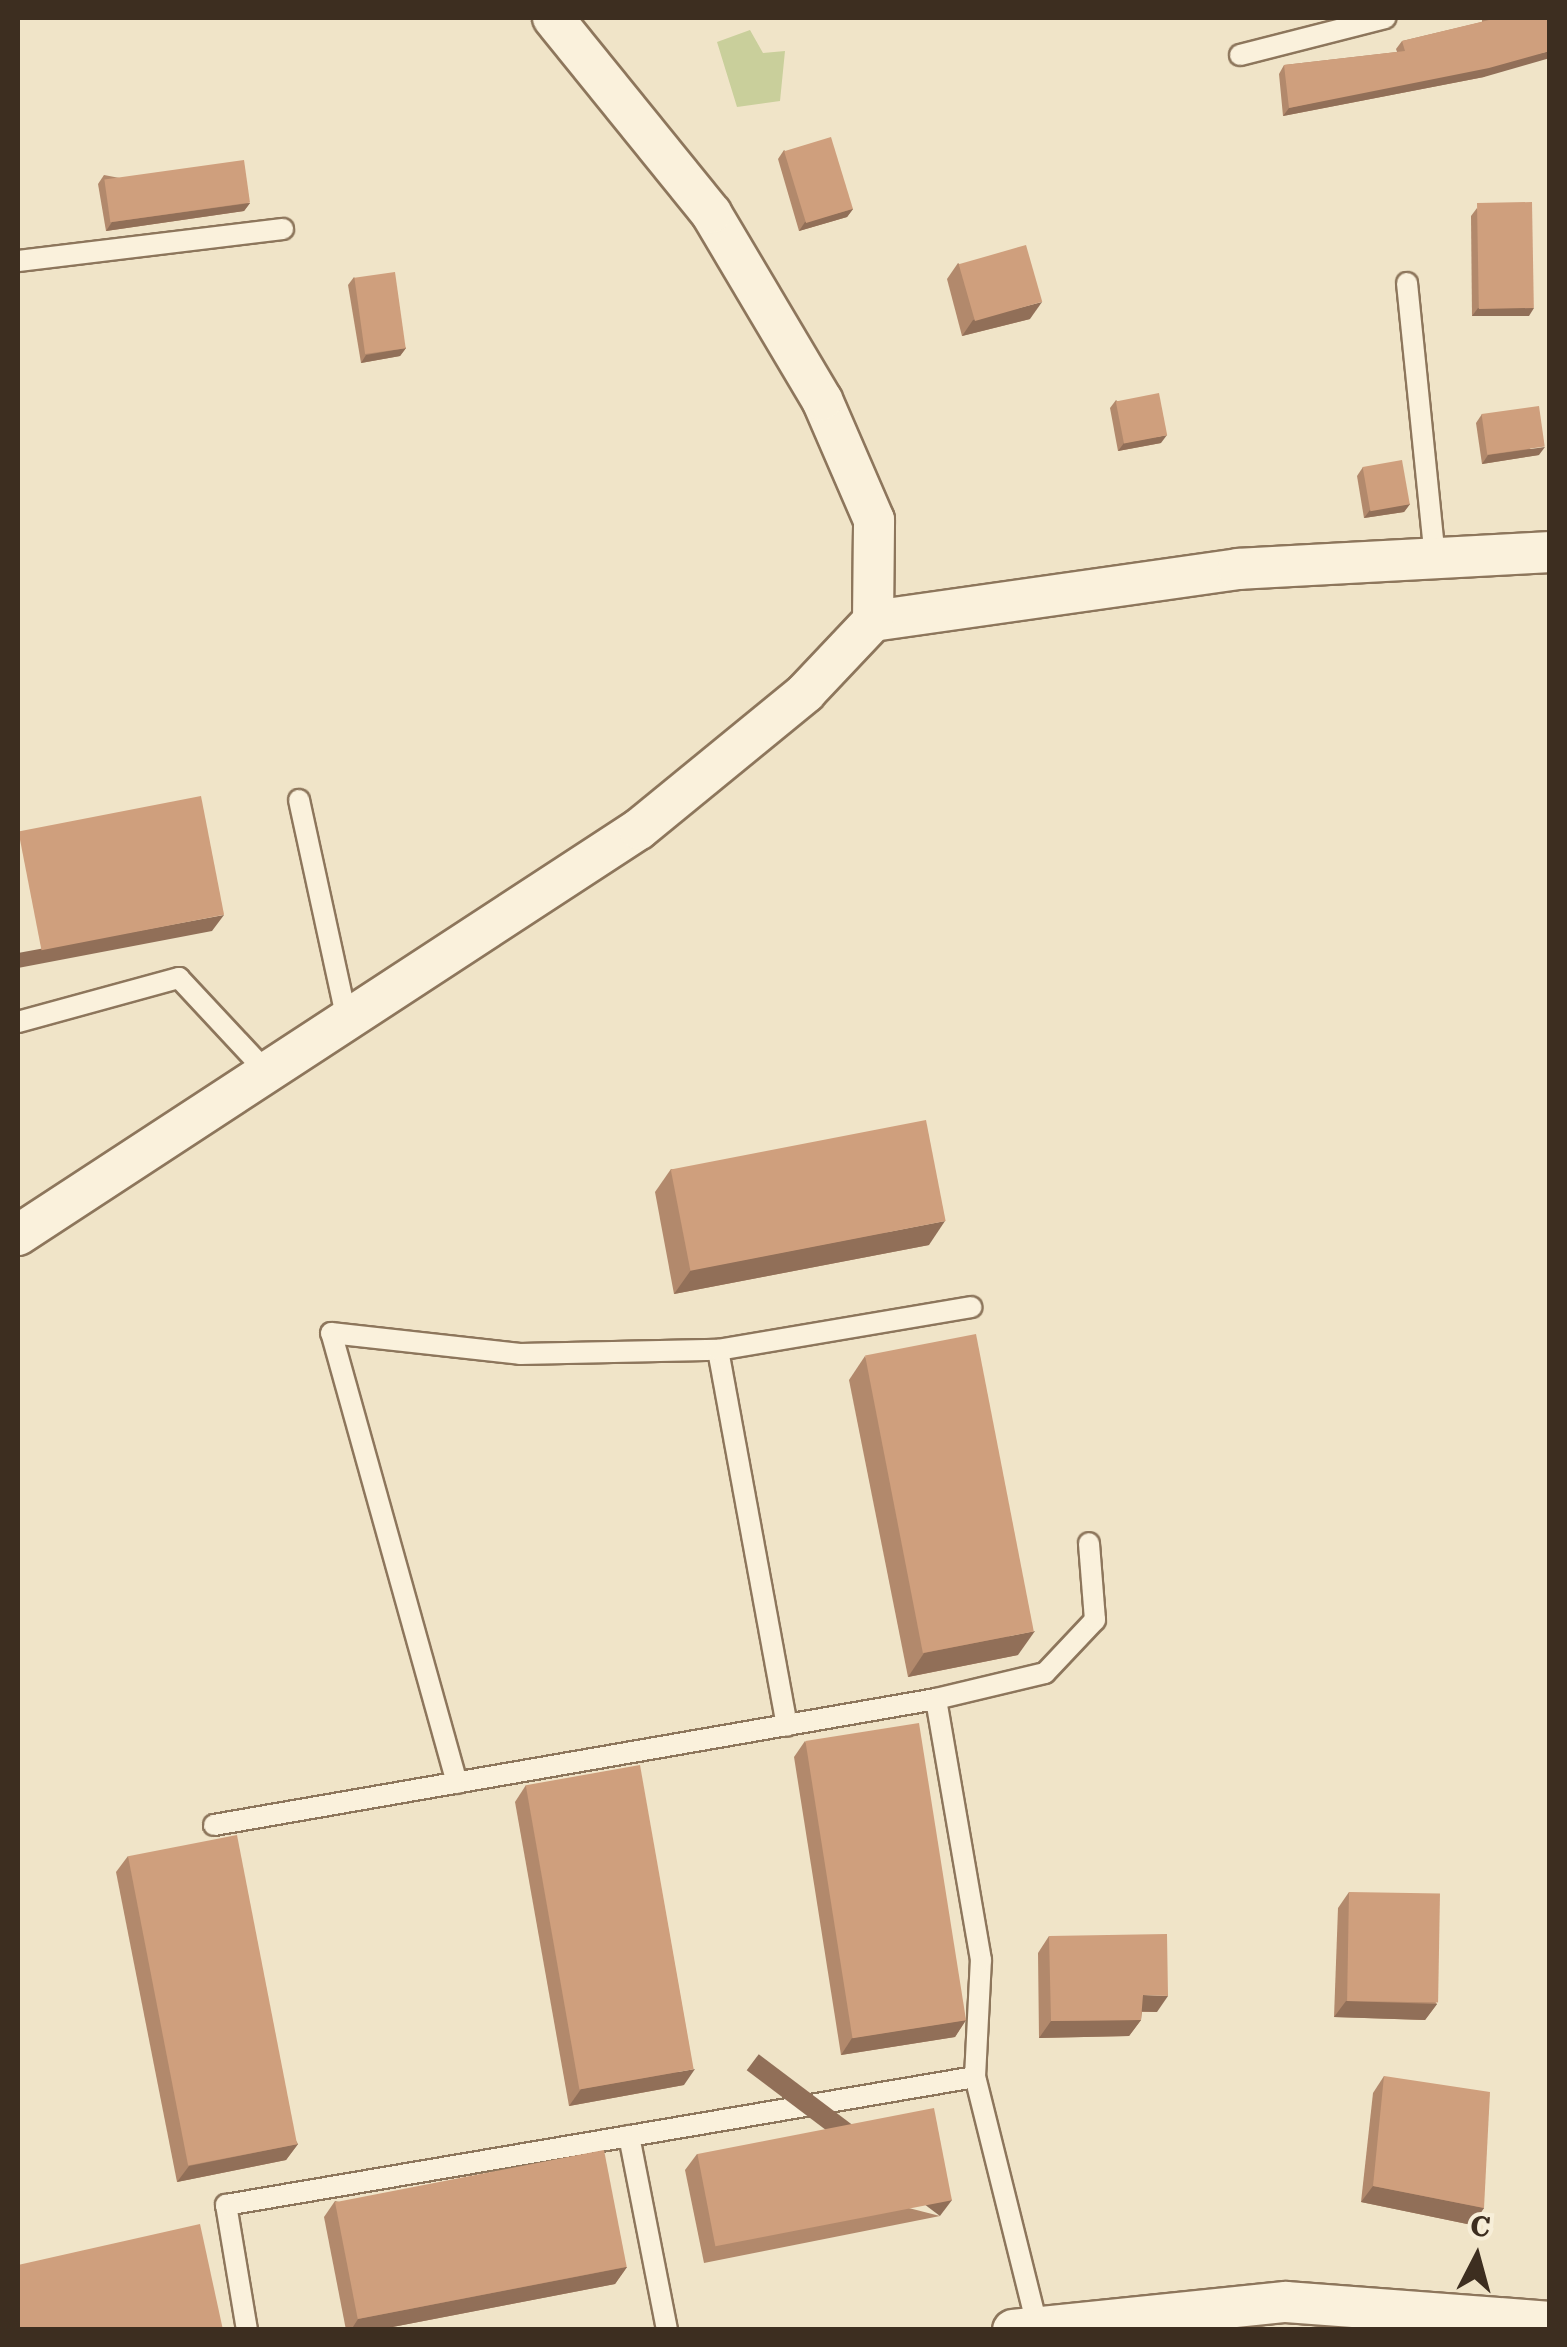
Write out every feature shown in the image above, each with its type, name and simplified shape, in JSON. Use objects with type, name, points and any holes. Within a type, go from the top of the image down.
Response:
[{"type":"street","points":[[553,18],[711,213],[822,400],[874,520],[873,621]]},
{"type":"street","points":[[18,1235],[264,1069],[639,829],[805,693],[873,621],[1238,570],[1550,552]]},
{"type":"street","points":[[1025,2327],[1286,2302],[1550,2322]]},
{"type":"lane","points":[[1240,55],[1384,18]]},
{"type":"lane","points":[[18,262],[283,229]]},
{"type":"lane","points":[[1407,283],[1436,558]]},
{"type":"lane","points":[[299,800],[346,1016]]},
{"type":"lane","points":[[18,1022],[179,978],[264,1069]]},
{"type":"lane","points":[[458,1783],[331,1333],[520,1354],[718,1350],[972,1307]]},
{"type":"lane","points":[[718,1350],[787,1726]]},
{"type":"lane","points":[[214,1825],[936,1700],[1044,1673],[1095,1620],[1090,1543]]},
{"type":"lane","points":[[936,1700],[980,1960],[975,2077],[1025,2327]]},
{"type":"lane","points":[[247,2330],[226,2205],[975,2077]]},
{"type":"lane","points":[[628,2136],[667,2330]]},
{"type":"green space","points":[[750,30],[763,53],[785,51],[780,101],[737,107],[717,42]]},
{"type":"building","points":[[1489,18],[1550,18],[1550,51],[1489,68],[1289,108],[1284,65],[1405,51],[1402,41]]},
{"type":"building","points":[[831,137],[853,209],[806,223],[784,151]]},
{"type":"building","points":[[244,160],[250,203],[110,222],[104,180]]},
{"type":"building","points":[[1532,202],[1534,308],[1479,309],[1477,203]]},
{"type":"building","points":[[1026,245],[1042,302],[975,321],[959,264]]},
{"type":"building","points":[[395,272],[406,348],[365,354],[354,278]]},
{"type":"building","points":[[1159,393],[1167,435],[1124,444],[1116,401]]},
{"type":"building","points":[[1539,406],[1545,447],[1487,455],[1482,414]]},
{"type":"building","points":[[1402,460],[1410,504],[1370,511],[1363,467]]},
{"type":"building","points":[[201,796],[224,915],[42,950],[18,831]]},
{"type":"building","points":[[926,1120],[946,1221],[690,1271],[671,1170]]},
{"type":"building","points":[[976,1334],[1034,1631],[923,1653],[865,1356]]},
{"type":"building","points":[[919,1723],[966,2020],[853,2038],[805,1741]]},
{"type":"building","points":[[640,1765],[694,2069],[579,2089],[526,1785]]},
{"type":"building","points":[[237,1835],[297,2144],[188,2165],[128,1856]]},
{"type":"building","points":[[1349,1892],[1440,1894],[1438,2003],[1347,2001]]},
{"type":"building","points":[[1167,1934],[1168,1996],[1143,1995],[1141,2020],[1051,2021],[1049,1936]]},
{"type":"building","points":[[1384,2076],[1490,2092],[1484,2208],[1373,2186]]},
{"type":"building","points":[[934,2108],[952,2200],[715,2246],[697,2154]]},
{"type":"building","points":[[604,2150],[627,2267],[358,2319],[335,2202]]},
{"type":"building","points":[[200,2224],[223,2330],[18,2330],[18,2265]]}]
